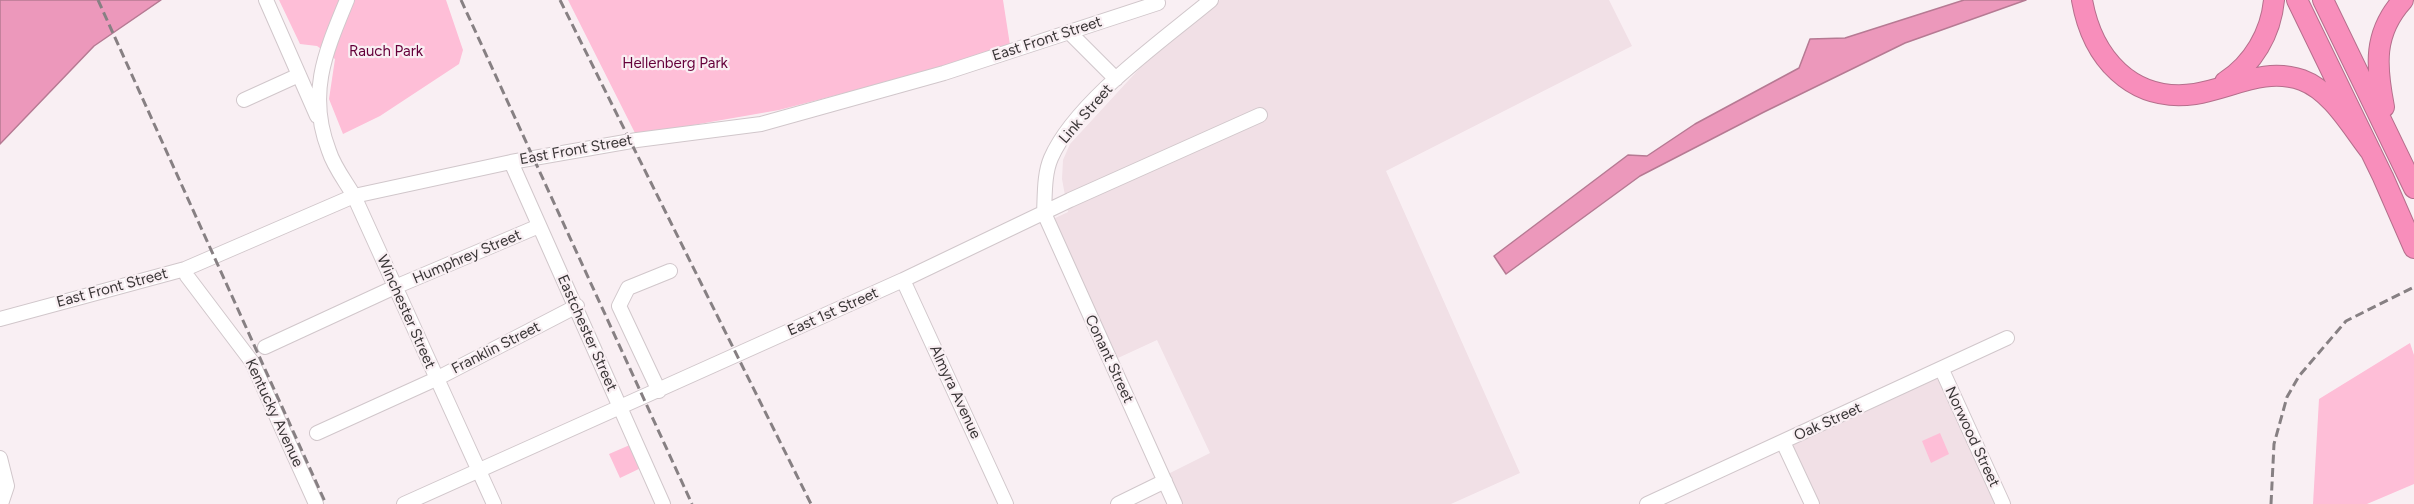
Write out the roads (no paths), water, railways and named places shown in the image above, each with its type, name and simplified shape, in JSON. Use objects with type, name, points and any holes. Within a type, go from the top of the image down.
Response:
[{"type":"highway","points":[[2082,0],[2086,25],[2095,45],[2127,79],[2149,91],[2195,94],[2259,76],[2303,80],[2322,92],[2371,152]]},
{"type":"highway","points":[[2215,88],[2231,78],[2260,45],[2270,22],[2274,0]]},
{"type":"highway","points":[[2297,0],[2371,152],[2414,248]]},
{"type":"highway","points":[[2323,0],[2414,188]]},
{"type":"highway","points":[[2388,131],[2378,76],[2380,37],[2393,11],[2403,0]]},
{"type":"street","name":"Winchester Street","points":[[266,0],[319,121],[329,153],[354,196],[435,379],[494,504]]},
{"type":"street","name":"Winchester Street","points":[[319,121],[318,81],[325,50],[346,0]]},
{"type":"street","points":[[1116,79],[1211,0]]},
{"type":"street","name":"East Front Street","points":[[0,320],[185,269],[354,196],[511,162],[637,140],[761,124],[868,96],[1158,3]]},
{"type":"street","name":"Link Street","points":[[1044,213],[1050,161],[1059,141],[1116,79],[1069,32]]},
{"type":"street","points":[[244,100],[299,75]]},
{"type":"street","name":"East 1st Street","points":[[404,504],[659,391],[1260,115]]},
{"type":"street","name":"Eastchester Street","points":[[511,162],[577,306],[663,504]]},
{"type":"street","name":"Conant Street","points":[[1044,213],[1175,504]]},
{"type":"street","name":"Humphrey Street","points":[[265,347],[395,287],[539,226]]},
{"type":"street","name":"Kentucky Avenue","points":[[185,269],[187,276],[216,317],[242,346],[252,362],[316,504]]},
{"type":"street","points":[[659,391],[619,306],[628,288],[670,271]]},
{"type":"street","name":"Almyra Avenue","points":[[903,280],[1006,504]]},
{"type":"street","name":"Franklin Street","points":[[317,433],[435,379],[577,306]]},
{"type":"street","name":"Oak Street","points":[[1647,504],[1942,370],[2007,338]]},
{"type":"street","name":"Norwood Street","points":[[1942,370],[2003,504]]},
{"type":"street","points":[[1783,442],[1812,504]]},
{"type":"street","points":[[0,458],[7,486],[1,504]]},
{"type":"street","points":[[1118,504],[1165,482]]},
{"type":"railway","points":[[98,0],[326,504]]},
{"type":"railway","points":[[461,0],[692,504]]},
{"type":"railway","points":[[560,0],[811,504]]},
{"type":"railway","points":[[2271,504],[2274,444],[2287,397],[2299,376],[2346,321],[2414,287]]},
{"type":"park label","name":"Rauch Park","points":[[386,52]]},
{"type":"park label","name":"Hellenberg Park","points":[[675,64]]}]
